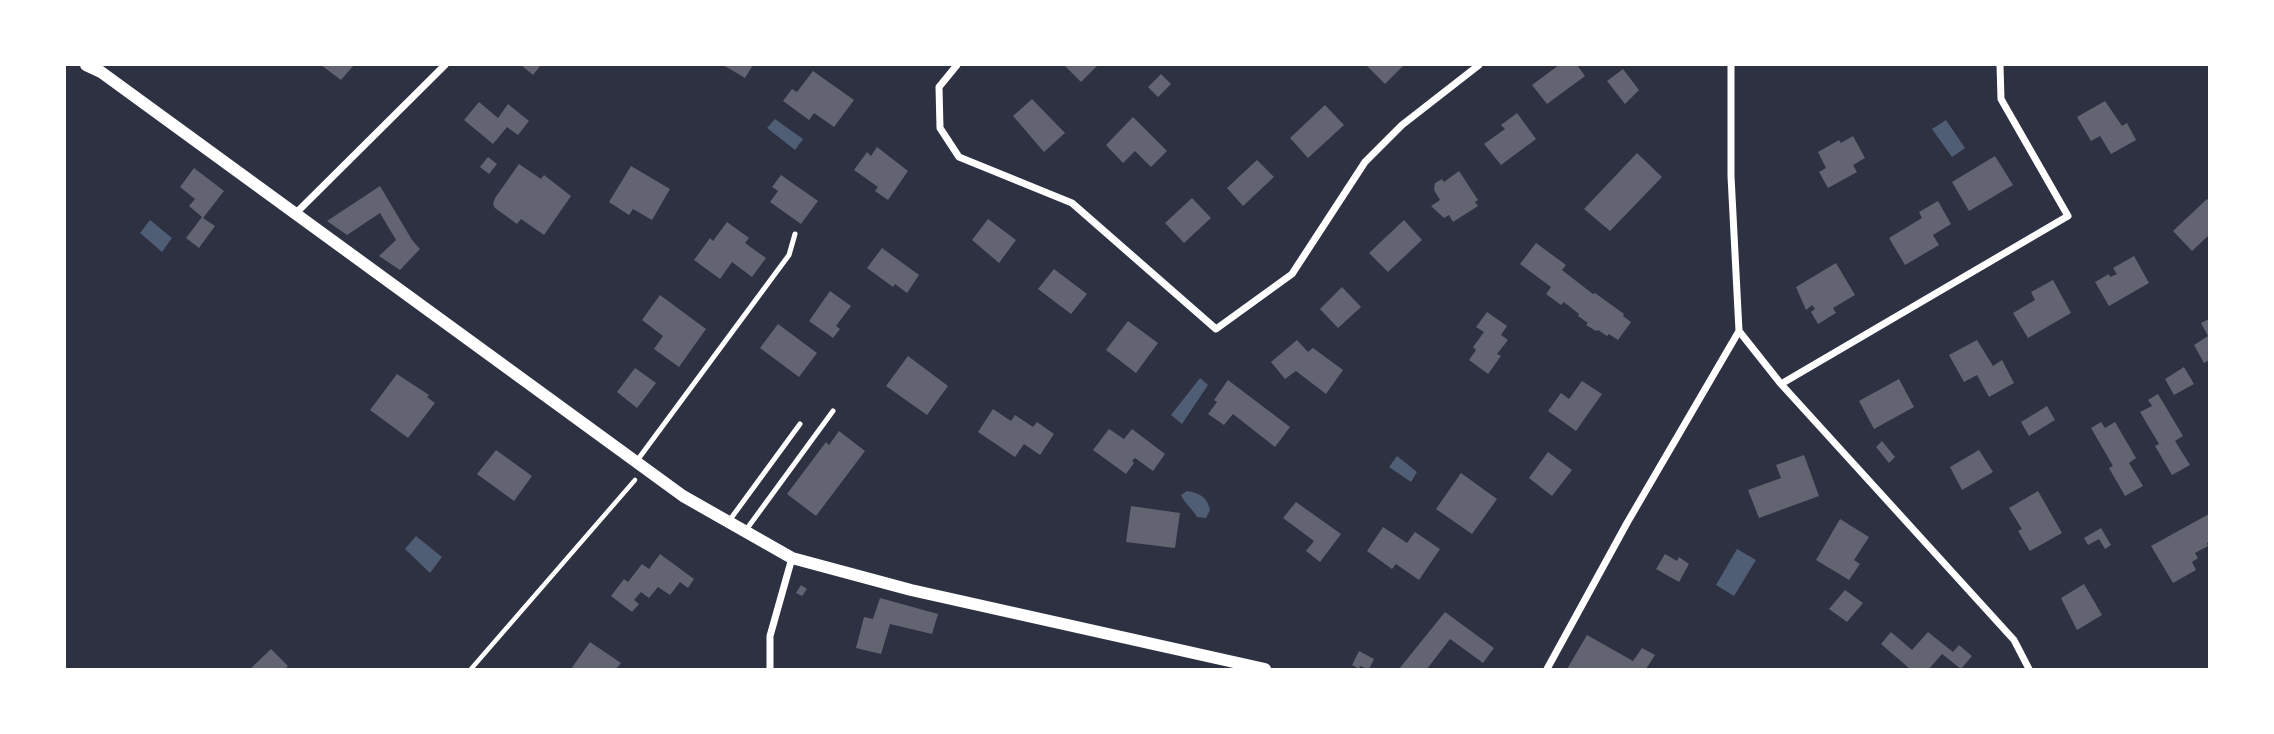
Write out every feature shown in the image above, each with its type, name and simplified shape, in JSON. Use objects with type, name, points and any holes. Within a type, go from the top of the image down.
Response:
[{"type":"street","points":[[86,65],[101,72],[683,496],[792,558],[911,590],[1265,669]]},
{"type":"street","points":[[295,214],[444,65]]},
{"type":"street","points":[[957,65],[939,87],[939,114],[940,128],[959,157],[1072,203],[1216,329],[1292,274],[1366,162],[1402,125],[1479,65]]},
{"type":"street","points":[[1547,669],[1627,523],[1739,331],[1731,176],[1731,65]]},
{"type":"street","points":[[1781,384],[2068,215],[2001,99],[2000,65]]},
{"type":"street","points":[[1739,331],[1781,384],[2014,640],[2029,669]]},
{"type":"street","points":[[769,669],[770,636],[792,558]]},
{"type":"lane","points":[[640,465],[789,255],[795,234]]},
{"type":"lane","points":[[745,531],[833,411]]},
{"type":"lane","points":[[728,522],[800,425]]},
{"type":"path","points":[[471,669],[640,465]]},
{"type":"water","points":[[775,119],[803,139],[795,150],[767,128]]},
{"type":"water","points":[[1946,120],[1965,148],[1952,157],[1932,129]]},
{"type":"water","points":[[150,220],[172,238],[162,252],[140,233]]},
{"type":"water","points":[[1200,378],[1208,385],[1182,424],[1171,415]]},
{"type":"water","points":[[1397,456],[1417,472],[1411,482],[1389,467]]},
{"type":"water","points":[[1187,491],[1199,494],[1205,499],[1210,510],[1206,518],[1197,517],[1184,501],[1181,495]]},
{"type":"water","points":[[416,536],[442,557],[430,573],[405,549]]},
{"type":"water","points":[[1737,549],[1756,560],[1734,596],[1716,585]]},
{"type":"building","points":[[321,65],[354,65],[341,80]]},
{"type":"building","points":[[521,65],[541,65],[533,75]]},
{"type":"building","points":[[723,65],[753,65],[745,78]]},
{"type":"building","points":[[1064,65],[1098,65],[1081,82]]},
{"type":"building","points":[[1366,65],[1404,65],[1385,84]]},
{"type":"building","points":[[1559,65],[1577,65],[1585,76],[1547,104],[1532,85]]},
{"type":"building","points":[[1623,69],[1639,90],[1625,104],[1607,81]]},
{"type":"building","points":[[813,71],[854,100],[834,127],[814,113],[809,120],[783,101],[792,89],[797,92]]},
{"type":"building","points":[[1161,74],[1171,84],[1158,97],[1148,87]]},
{"type":"building","points":[[1032,99],[1065,133],[1044,152],[1013,116]]},
{"type":"building","points":[[2105,101],[2122,126],[2127,123],[2136,140],[2111,154],[2100,136],[2091,141],[2077,117]]},
{"type":"building","points":[[479,102],[498,118],[508,104],[529,121],[518,135],[507,127],[493,144],[464,120]]},
{"type":"building","points":[[1325,105],[1344,125],[1308,158],[1290,138]]},
{"type":"building","points":[[1517,113],[1536,139],[1501,165],[1484,144],[1505,129],[1501,125]]},
{"type":"building","points":[[1133,117],[1167,151],[1151,167],[1135,151],[1123,163],[1106,145]]},
{"type":"building","points":[[1853,136],[1865,158],[1853,165],[1857,172],[1828,188],[1819,172],[1826,168],[1818,152],[1839,140],[1841,143]]},
{"type":"building","points":[[877,147],[908,171],[888,200],[875,191],[878,187],[854,170],[867,152],[871,156]]},
{"type":"building","points":[[1637,153],[1662,177],[1610,231],[1584,209]]},
{"type":"building","points":[[1995,156],[2013,185],[1969,211],[1952,182]]},
{"type":"building","points":[[488,157],[497,164],[489,174],[480,167]]},
{"type":"building","points":[[1257,160],[1274,177],[1243,206],[1227,188]]},
{"type":"building","points":[[519,164],[541,179],[544,175],[571,196],[544,235],[521,219],[517,224],[493,204]]},
{"type":"building","points":[[631,166],[670,189],[652,220],[633,209],[629,215],[609,202]]},
{"type":"building","points":[[194,168],[224,191],[203,218],[215,226],[199,248],[186,238],[202,217],[189,206],[195,199],[180,187]]},
{"type":"building","points":[[1459,171],[1478,200],[1475,202],[1478,206],[1453,222],[1449,215],[1444,218],[1431,206],[1440,200],[1434,190],[1435,183],[1442,179],[1444,182]]},
{"type":"building","points":[[781,175],[818,201],[801,224],[770,202],[778,191],[772,187]]},
{"type":"building","points":[[380,186],[420,249],[400,270],[379,256],[396,240],[380,213],[347,235],[327,221]]},
{"type":"building","points":[[1192,198],[1211,218],[1184,243],[1165,223]]},
{"type":"building","points":[[2207,199],[2209,235],[2192,251],[2173,231]]},
{"type":"building","points":[[1938,201],[1951,224],[1933,235],[1939,245],[1905,265],[1889,238],[1922,218],[1919,212]]},
{"type":"building","points":[[988,219],[1016,240],[999,263],[972,240]]},
{"type":"building","points":[[1404,220],[1422,240],[1388,272],[1369,253]]},
{"type":"building","points":[[727,222],[749,238],[745,243],[766,258],[752,277],[732,262],[720,279],[694,260],[710,238],[713,241]]},
{"type":"building","points":[[1536,243],[1566,265],[1562,270],[1624,314],[1631,322],[1618,340],[1586,325],[1588,323],[1564,302],[1561,305],[1546,294],[1551,287],[1520,264]]},
{"type":"building","points":[[882,248],[919,275],[907,293],[895,284],[893,287],[867,268]]},
{"type":"building","points":[[2134,256],[2149,283],[2109,306],[2095,282],[2109,274],[2110,277],[2117,274],[2113,268]]},
{"type":"building","points":[[1836,263],[1855,295],[1833,308],[1836,313],[1818,324],[1811,312],[1815,309],[1812,305],[1806,310],[1796,287]]},
{"type":"building","points":[[1054,269],[1087,294],[1071,314],[1038,289]]},
{"type":"building","points":[[2053,280],[2071,313],[2028,338],[2013,313],[2035,300],[2031,292]]},
{"type":"building","points":[[1342,287],[1361,307],[1338,328],[1320,309]]},
{"type":"building","points":[[830,291],[851,306],[836,326],[840,329],[833,338],[809,321]]},
{"type":"building","points":[[660,295],[706,329],[679,367],[654,349],[663,336],[642,320]]},
{"type":"building","points":[[1487,312],[1507,326],[1501,335],[1508,340],[1497,354],[1501,356],[1488,374],[1469,360],[1476,350],[1473,347],[1484,332],[1476,327]]},
{"type":"building","points":[[2209,319],[2209,360],[2204,363],[2194,345],[2208,336],[2201,323]]},
{"type":"building","points":[[1128,321],[1158,343],[1136,373],[1106,350]]},
{"type":"building","points":[[778,324],[817,353],[799,377],[760,348]]},
{"type":"building","points":[[1297,340],[1308,352],[1313,348],[1343,370],[1326,394],[1296,371],[1285,379],[1271,362]]},
{"type":"building","points":[[1977,340],[1993,366],[2002,360],[2014,383],[1989,397],[1977,375],[1964,382],[1949,355]]},
{"type":"building","points":[[908,356],[948,386],[927,415],[886,386]]},
{"type":"building","points":[[2184,367],[2194,384],[2174,395],[2165,379]]},
{"type":"building","points":[[635,368],[656,383],[637,408],[617,392]]},
{"type":"building","points":[[397,374],[429,395],[427,397],[435,403],[408,438],[370,410]]},
{"type":"building","points":[[1899,379],[1914,407],[1874,429],[1859,401]]},
{"type":"building","points":[[1228,380],[1290,427],[1275,447],[1233,414],[1224,425],[1208,414]]},
{"type":"building","points":[[1582,381],[1602,394],[1576,431],[1548,411],[1561,393],[1569,399]]},
{"type":"building","points":[[2158,394],[2183,436],[2175,441],[2190,465],[2172,475],[2155,446],[2159,444],[2140,412],[2152,406],[2148,400]]},
{"type":"building","points":[[2047,406],[2055,420],[2029,436],[2021,422]]},
{"type":"building","points":[[993,409],[1011,421],[1015,415],[1033,427],[1037,422],[1054,434],[1040,455],[1024,444],[1015,457],[978,432]]},
{"type":"building","points":[[2101,422],[2105,428],[2115,422],[2136,458],[2129,463],[2143,486],[2125,496],[2109,468],[2113,466],[2091,428]]},
{"type":"building","points":[[1109,429],[1124,439],[1132,429],[1165,454],[1153,471],[1135,458],[1126,474],[1093,450]]},
{"type":"building","points":[[839,431],[865,451],[816,516],[787,494],[826,442],[829,445]]},
{"type":"building","points":[[1882,441],[1895,457],[1889,463],[1876,447]]},
{"type":"building","points":[[496,450],[532,476],[514,501],[477,474]]},
{"type":"building","points":[[1979,450],[1993,472],[1962,490],[1950,467]]},
{"type":"building","points":[[1548,452],[1572,470],[1552,496],[1529,478]]},
{"type":"building","points":[[1804,455],[1819,496],[1759,518],[1748,490],[1781,478],[1776,465]]},
{"type":"building","points":[[1461,473],[1497,499],[1472,534],[1436,509]]},
{"type":"building","points":[[2038,491],[2062,533],[2030,551],[2018,531],[2022,529],[2009,508]]},
{"type":"building","points":[[1296,502],[1341,534],[1320,562],[1306,551],[1314,541],[1283,518]]},
{"type":"building","points":[[1131,506],[1180,513],[1175,548],[1126,542]]},
{"type":"building","points":[[2209,514],[2209,542],[2208,546],[2195,553],[2198,558],[2192,562],[2196,570],[2173,583],[2151,546]]},
{"type":"building","points":[[1840,519],[1869,537],[1854,560],[1860,564],[1849,580],[1816,560]]},
{"type":"building","points":[[1383,527],[1407,543],[1415,532],[1440,549],[1419,580],[1396,564],[1392,569],[1367,551]]},
{"type":"building","points":[[2101,528],[2111,545],[2105,549],[2099,539],[2088,545],[2084,538]]},
{"type":"building","points":[[660,554],[694,579],[688,588],[680,582],[670,595],[658,587],[649,598],[641,592],[634,600],[639,604],[632,612],[611,596],[624,579],[628,582],[642,564],[649,569]]},
{"type":"building","points":[[1665,554],[1677,561],[1679,557],[1689,564],[1679,582],[1656,569]]},
{"type":"building","points":[[2084,584],[2102,615],[2077,630],[2061,598]]},
{"type":"building","points":[[801,585],[807,589],[802,596],[796,593]]},
{"type":"building","points":[[1845,590],[1863,603],[1847,622],[1829,609]]},
{"type":"building","points":[[880,598],[938,614],[932,634],[890,624],[881,654],[856,648],[864,617],[873,619]]},
{"type":"building","points":[[1445,612],[1494,648],[1483,663],[1450,639],[1427,669],[1399,669]]},
{"type":"building","points":[[1891,632],[1912,650],[1928,632],[1953,652],[1959,645],[1972,656],[1961,669],[1942,654],[1929,669],[1910,669],[1881,644]]},
{"type":"building","points":[[1587,635],[1633,661],[1642,648],[1655,655],[1646,669],[1567,669]]},
{"type":"building","points":[[590,642],[621,663],[616,669],[571,669]]},
{"type":"building","points":[[271,649],[288,666],[285,669],[250,669]]},
{"type":"building","points":[[1359,651],[1374,659],[1369,669],[1360,666],[1359,669],[1352,665]]}]
